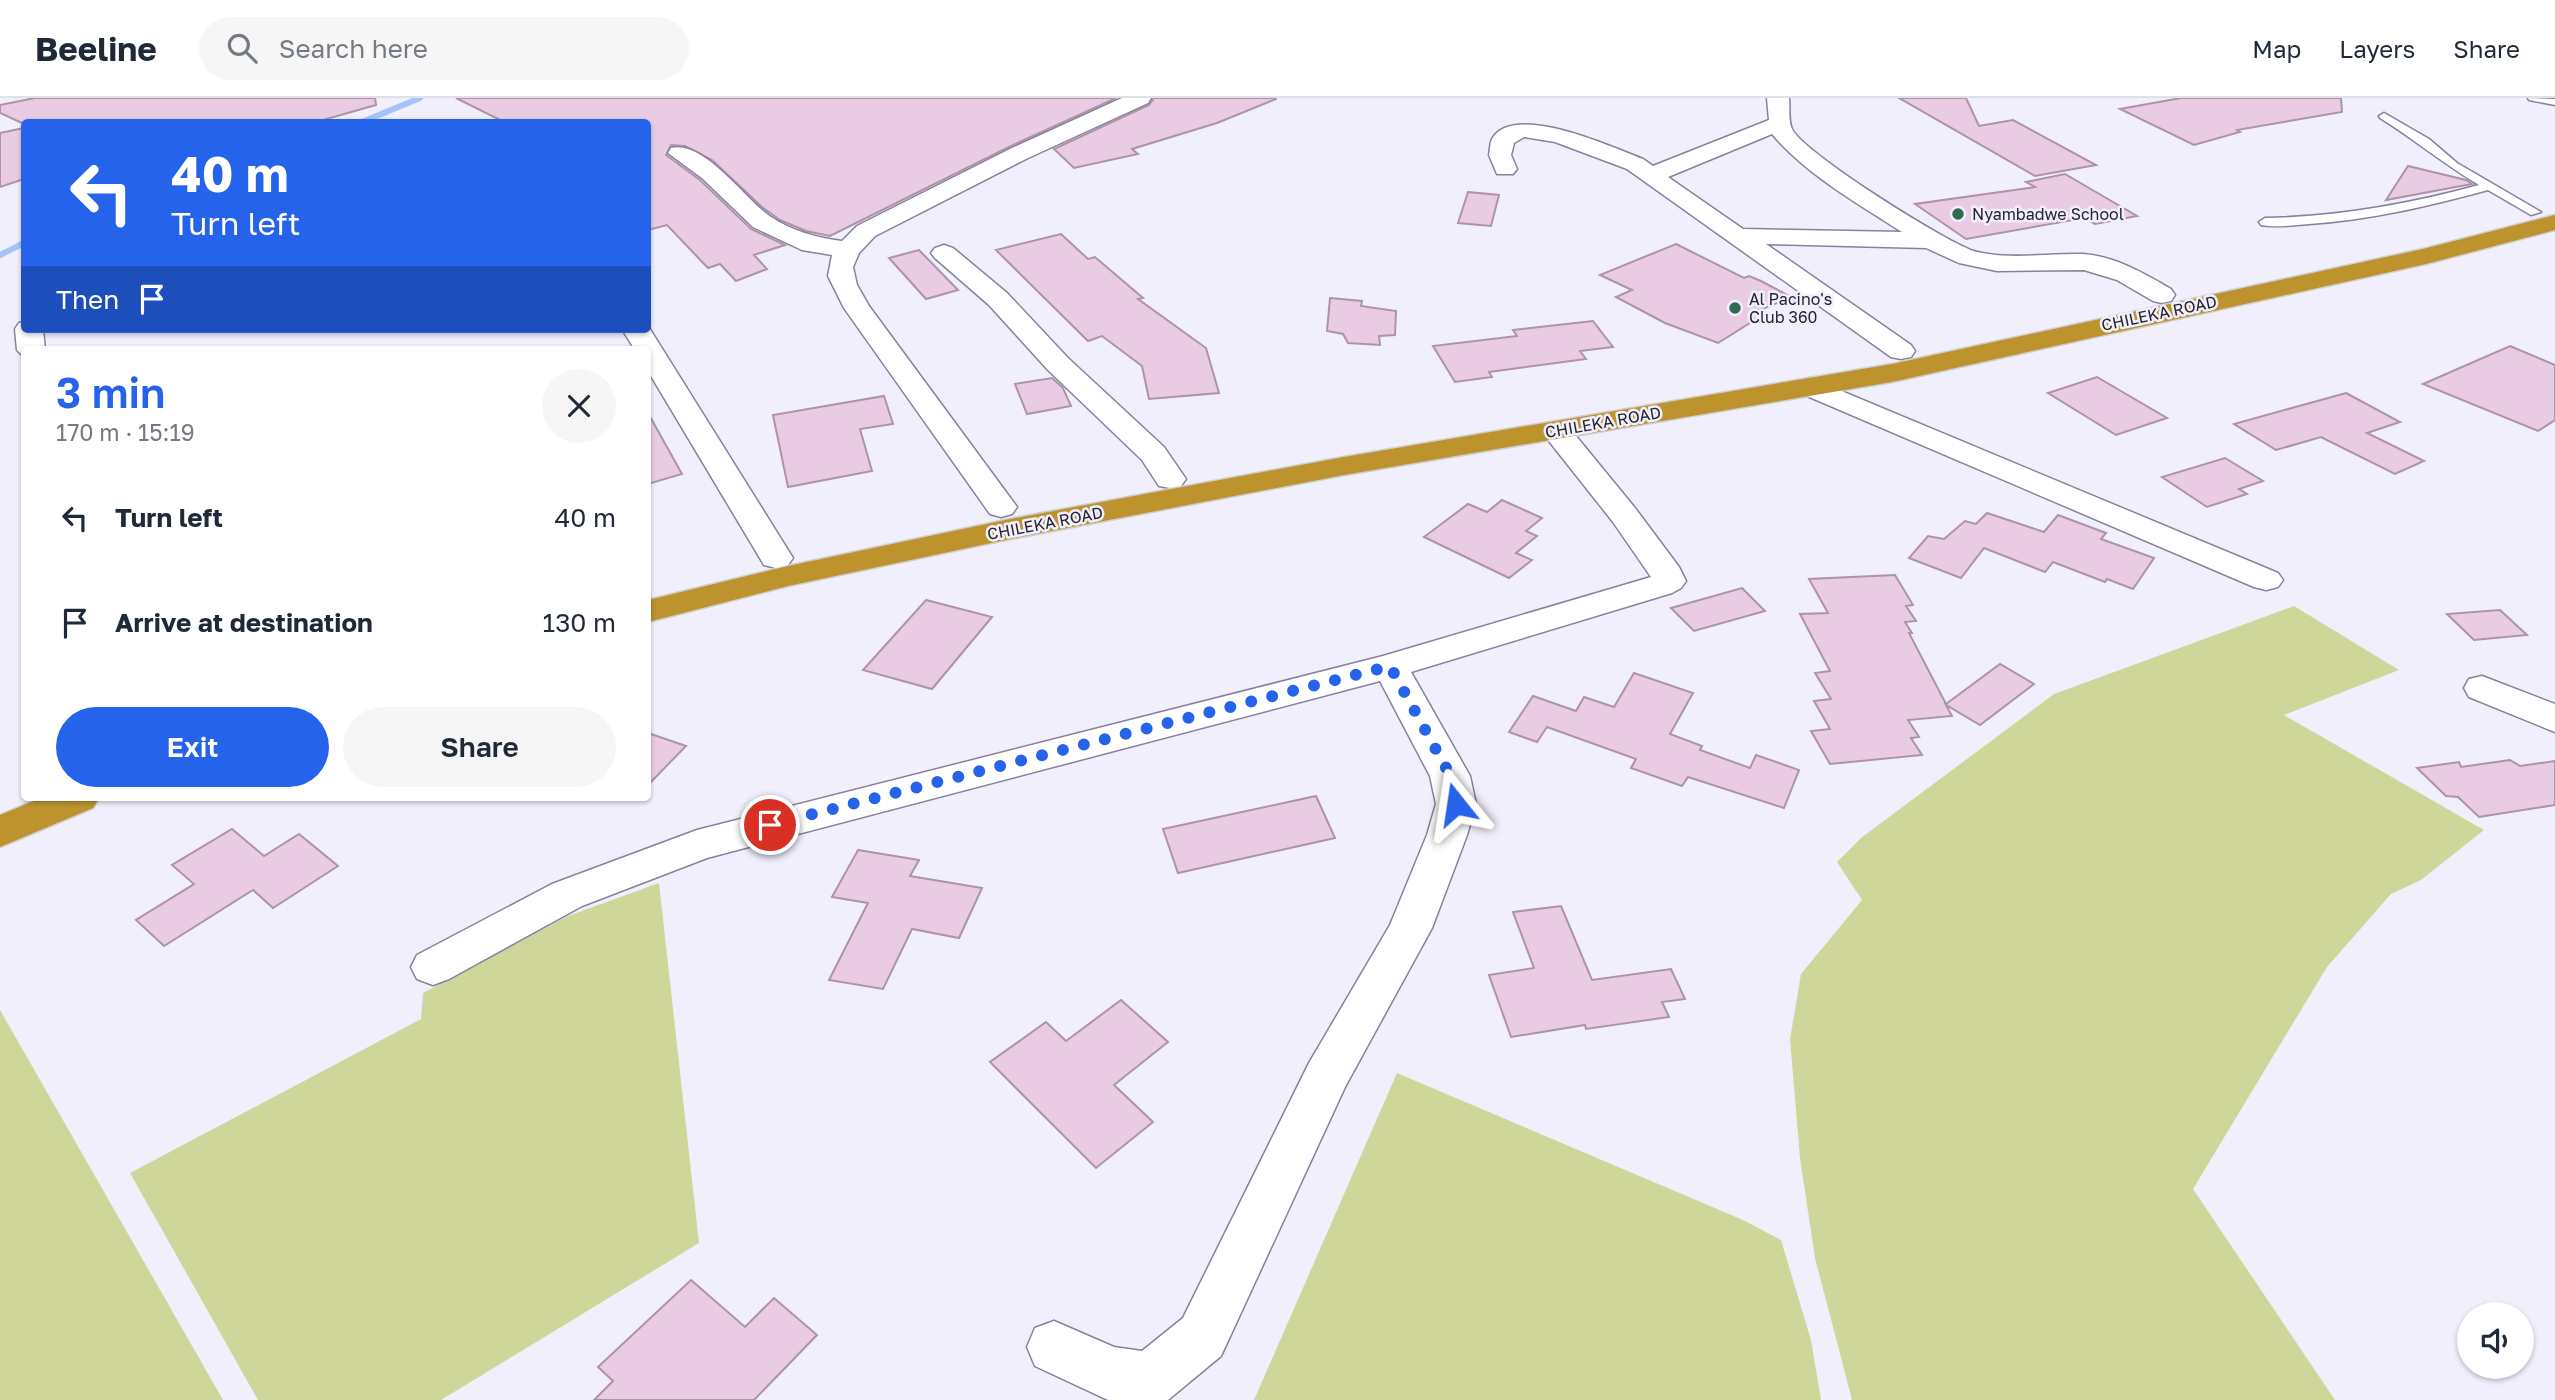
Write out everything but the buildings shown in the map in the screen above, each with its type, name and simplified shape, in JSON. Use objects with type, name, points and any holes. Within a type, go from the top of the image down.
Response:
[{"type":"highway","name":"CHILEKA ROAD","points":[[651,590],[776,558],[1001,507],[1541,411],[1901,351],[2548,214]]},
{"type":"highway","name":"CHILEKA ROAD","points":[[651,610],[788,576],[1010,529],[1344,466],[1892,373],[2426,256],[2548,214]]},
{"type":"highway","points":[[0,808],[21,798]]},
{"type":"highway","points":[[0,832],[72,801]]},
{"type":"street","points":[[1001,507],[842,285],[839,267],[846,249],[866,231],[1101,113],[1140,98]]},
{"type":"street","points":[[1652,175],[1779,110],[1781,131],[1797,149],[1927,240],[1952,252],[1982,261],[2086,262],[2126,274],[2162,295]]},
{"type":"street","points":[[1505,169],[1500,155],[1503,141],[1513,132],[1524,130],[1560,136],[1635,164],[1901,351]]},
{"type":"street","points":[[680,153],[710,173],[762,222],[811,245],[846,249]]},
{"type":"street","points":[[1741,236],[1927,240]]},
{"type":"street","points":[[944,253],[998,299],[1058,364],[1153,454],[1170,479]]},
{"type":"street","points":[[651,354],[776,558]]},
{"type":"street","points":[[1810,387],[2266,580]]},
{"type":"street","points":[[433,967],[567,895],[697,845],[1390,666],[1660,586],[1669,581],[1667,574],[1625,515],[1556,431]]},
{"type":"street","points":[[1054,1347],[1111,1374],[1150,1380],[1202,1338],[1326,1077],[1410,928],[1447,835],[1456,804],[1450,775],[1390,666]]},
{"type":"street","points":[[2482,688],[2555,719]]},
{"type":"lane","points":[[2533,98],[2555,102]]},
{"type":"lane","points":[[2384,116],[2425,141],[2453,166],[2548,214]]},
{"type":"lane","points":[[2265,222],[2366,216],[2489,186]]},
{"type":"green space","points":[[2294,606],[2399,670],[2284,715],[2484,830],[2421,880],[2391,894],[2327,967],[2193,1189],[2335,1400],[1852,1400],[1815,1258],[1800,1158],[1790,1039],[1801,974],[1862,900],[1837,862],[1861,838],[2054,694]]},
{"type":"green space","points":[[659,883],[699,1243],[441,1400],[258,1400],[130,1173],[421,1019],[423,993],[568,916]]},
{"type":"green space","points":[[0,1010],[223,1400],[0,1400]]},
{"type":"green space","points":[[1397,1073],[1743,1220],[1781,1240],[1811,1340],[1821,1400],[1254,1400]]},
{"type":"waterway","points":[[369,119],[420,98]]},
{"type":"waterway","points":[[0,255],[21,244]]},
{"type":"place","name":"Nyambadwe School","points":[[1958,214]]},
{"type":"place","name":"Al Pacino's Club 360","points":[[1735,308]]},
{"type":"route","points":[[770,825],[1390,666],[1450,775],[1456,804]]}]
